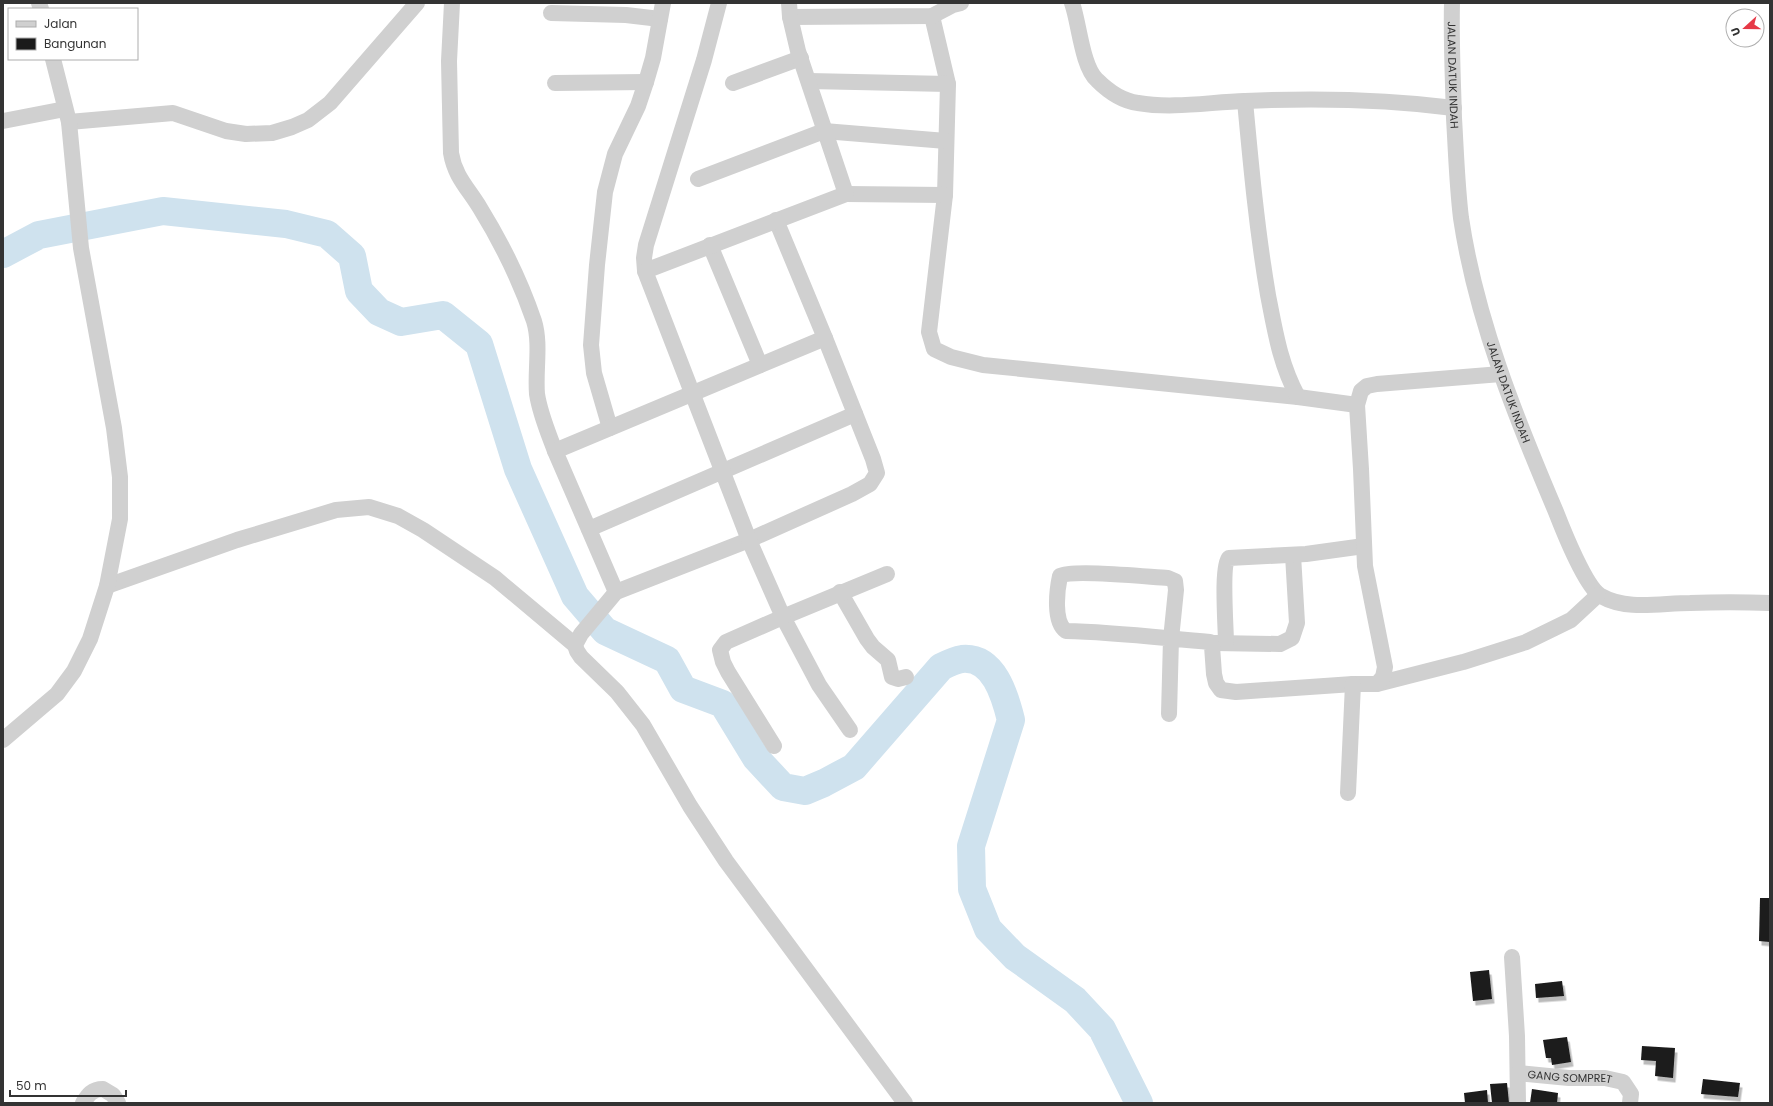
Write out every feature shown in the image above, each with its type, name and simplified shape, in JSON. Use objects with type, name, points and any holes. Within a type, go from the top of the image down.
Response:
[{"type":"street","points":[[3,121],[67,116],[173,113],[226,131],[246,134],[272,133],[308,120],[330,103],[417,3]]},
{"type":"street","points":[[452,3],[449,61],[451,152],[454,167],[480,209],[503,251],[534,322],[537,343],[537,393],[542,420],[616,592]]},
{"type":"street","points":[[610,428],[594,373],[590,345],[605,192],[614,154],[638,106],[646,82],[653,58],[663,3]]},
{"type":"street","points":[[719,3],[704,60],[646,245],[644,258],[645,271],[664,325],[693,392],[749,540],[782,616],[819,685],[850,730]]},
{"type":"street","points":[[846,194],[801,58],[790,10],[932,16],[953,5],[961,3]]},
{"type":"street","points":[[1072,3],[1084,55],[1095,79],[1116,96],[1138,103],[1161,106],[1245,101],[1358,100],[1406,102],[1454,108]]},
{"type":"street","name":"JALAN DATUK INDAH","points":[[1452,3],[1451,30],[1456,165],[1461,217],[1468,255],[1501,374],[1535,463],[1570,546],[1588,581],[1598,595]]},
{"type":"street","points":[[551,13],[626,15],[660,19]]},
{"type":"street","points":[[932,16],[948,84],[945,195],[930,332],[934,349],[951,357],[983,365],[1298,397],[1357,405]]},
{"type":"street","points":[[733,83],[801,58]]},
{"type":"street","points":[[3,740],[58,694],[74,671],[90,639],[107,586],[120,519],[120,477],[114,428],[81,248],[67,116],[53,60]]},
{"type":"street","points":[[809,81],[948,84]]},
{"type":"street","points":[[555,83],[646,82]]},
{"type":"street","points":[[1245,101],[1259,244],[1280,356],[1288,379],[1298,397]]},
{"type":"street","points":[[698,179],[824,131],[946,141]]},
{"type":"street","points":[[645,271],[846,194],[945,195]]},
{"type":"street","points":[[776,220],[825,338],[873,459],[877,474],[870,484],[749,540],[616,592],[578,639],[577,651],[581,657],[617,692],[643,725],[690,806],[739,879],[905,1103]]},
{"type":"street","points":[[710,245],[760,365]]},
{"type":"street","points":[[555,451],[825,338]]},
{"type":"street","points":[[1377,684],[1383,678],[1385,667],[1365,566],[1362,469],[1357,405],[1361,391],[1367,386],[1377,384],[1501,374]]},
{"type":"street","points":[[589,529],[722,470],[855,414]]},
{"type":"street","points":[[107,586],[237,540],[336,510],[369,507],[398,516],[423,530],[495,578],[578,639]]},
{"type":"street","points":[[1226,643],[1224,574],[1227,560],[1234,556],[1293,555],[1364,546]]},
{"type":"street","points":[[1169,714],[1171,639],[1176,590],[1174,581],[1168,578],[1078,573],[1067,573],[1060,576],[1057,615],[1060,626],[1066,631],[1171,639],[1210,642],[1226,643],[1280,644],[1288,642],[1292,638],[1297,623],[1293,555]]},
{"type":"street","points":[[774,746],[728,672],[721,657],[720,650],[726,642],[782,616],[888,574]]},
{"type":"street","points":[[840,592],[867,639],[873,647],[888,660],[892,677],[898,679],[906,677]]},
{"type":"street","points":[[1210,642],[1212,646],[1216,682],[1221,690],[1236,692],[1353,684],[1377,684],[1463,662],[1526,642],[1571,620],[1598,595],[1616,603],[1637,605],[1734,601],[1770,603]]},
{"type":"street","points":[[1348,793],[1353,684]]},
{"type":"street","points":[[1512,957],[1518,1073],[1518,1103]]},
{"type":"street","name":"GANG SOMPRET","points":[[1518,1073],[1570,1078],[1605,1078],[1624,1082],[1631,1094],[1630,1103]]},
{"type":"street","points":[[83,1103],[88,1094],[93,1091],[103,1089],[113,1095],[118,1103]]},
{"type":"building","points":[[1760,898],[1770,898],[1770,942],[1759,941]]},
{"type":"building","points":[[1489,970],[1492,999],[1473,1001],[1470,972]]},
{"type":"building","points":[[1562,981],[1564,996],[1536,998],[1535,984]]},
{"type":"building","points":[[1567,1037],[1571,1062],[1552,1065],[1551,1058],[1546,1058],[1543,1040]]},
{"type":"building","points":[[1642,1046],[1675,1048],[1673,1078],[1655,1076],[1656,1061],[1641,1060]]},
{"type":"building","points":[[1703,1079],[1740,1083],[1738,1097],[1701,1094]]},
{"type":"building","points":[[1507,1083],[1509,1103],[1492,1103],[1490,1084]]},
{"type":"building","points":[[1532,1089],[1558,1093],[1557,1103],[1530,1103]]},
{"type":"building","points":[[1487,1090],[1488,1103],[1465,1103],[1464,1093]]},
{"type":"waterway","points":[[3,254],[39,235],[163,211],[286,224],[327,234],[352,256],[359,291],[379,312],[401,322],[443,315],[479,344],[518,469],[575,596],[605,631],[667,660],[683,689],[723,704],[756,758],[783,787],[805,791],[854,767],[941,667],[962,659],[973,660],[982,664],[996,679],[1001,689],[1011,720],[971,846],[972,889],[988,929],[1015,957],[1075,1000],[1102,1029],[1139,1103]]}]
